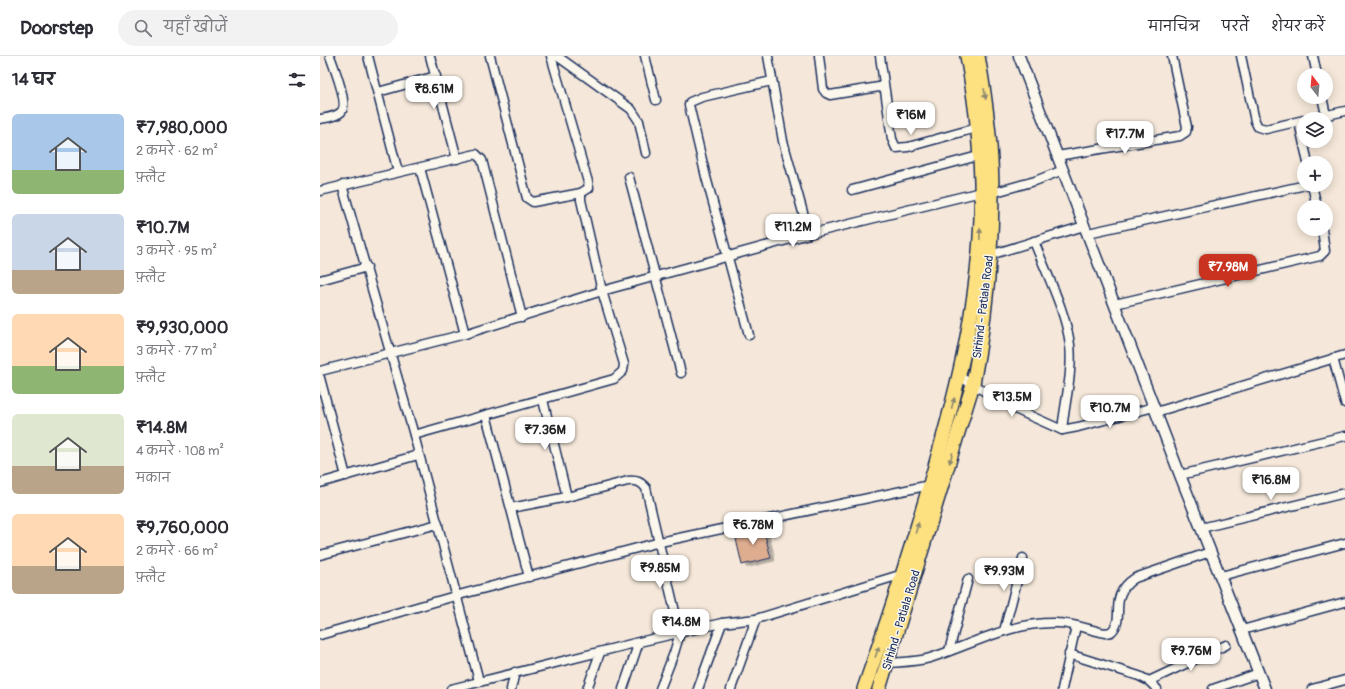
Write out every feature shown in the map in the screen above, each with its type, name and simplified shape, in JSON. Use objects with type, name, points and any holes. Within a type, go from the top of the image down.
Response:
[{"type":"main road","points":[[864,689],[903,574],[960,377],[976,282],[980,237],[987,192],[978,156],[976,128],[966,56]]},
{"type":"main road","name":"Sirhind - Patiala Road","points":[[879,689],[973,384],[979,353],[990,255],[987,192],[989,131],[978,56]]},
{"type":"street","points":[[320,119],[338,114],[344,108],[345,103],[330,56]]},
{"type":"street","points":[[368,56],[398,172]]},
{"type":"street","points":[[430,56],[457,159]]},
{"type":"street","points":[[490,56],[528,198],[533,202],[581,193],[587,190],[589,186],[551,56]]},
{"type":"street","points":[[557,56],[631,109],[638,121],[646,153]]},
{"type":"street","points":[[645,56],[656,100]]},
{"type":"street","points":[[768,56],[783,141],[809,234]]},
{"type":"street","points":[[819,56],[823,89],[826,94],[830,95],[879,87],[883,88]]},
{"type":"street","points":[[880,56],[883,88],[892,139],[896,148],[908,147],[976,128]]},
{"type":"street","points":[[1019,56],[1180,475],[1265,689]]},
{"type":"street","points":[[1057,156],[1180,136],[1186,132],[1187,127],[1172,56]]},
{"type":"street","points":[[1241,56],[1255,121],[1258,127],[1266,129],[1297,122]]},
{"type":"street","points":[[1313,56],[1316,68]]},
{"type":"street","points":[[378,92],[436,76]]},
{"type":"street","points":[[749,335],[689,109],[690,102],[702,96],[772,81]]},
{"type":"street","points":[[1333,114],[1345,111]]},
{"type":"street","points":[[320,191],[476,154],[482,160],[522,317]]},
{"type":"street","points":[[852,190],[978,156]]},
{"type":"street","points":[[420,168],[465,334]]},
{"type":"street","points":[[320,371],[465,334],[602,291],[727,256],[809,234],[1035,181],[1063,170]]},
{"type":"street","points":[[629,177],[681,374]]},
{"type":"street","points":[[342,185],[367,267],[414,436],[438,524],[455,596],[479,681]]},
{"type":"street","points":[[990,255],[1034,241],[1086,229],[1297,187]]},
{"type":"street","points":[[414,436],[614,379],[623,371],[624,364],[602,291],[581,200],[581,193]]},
{"type":"street","points":[[1115,304],[1320,256],[1325,251],[1323,236]]},
{"type":"street","points":[[1034,241],[1066,325],[1070,345],[1070,362],[1062,430]]},
{"type":"street","points":[[320,280],[367,267]]},
{"type":"street","points":[[960,377],[1015,409],[1062,430],[1155,410],[1345,355]]},
{"type":"street","points":[[1333,358],[1345,403]]},
{"type":"street","points":[[320,378],[346,476]]},
{"type":"street","points":[[543,400],[567,497]]},
{"type":"street","points":[[486,415],[529,577]]},
{"type":"street","points":[[1180,475],[1345,436]]},
{"type":"street","points":[[320,483],[418,455]]},
{"type":"street","points":[[511,508],[567,497],[628,481],[636,480],[642,483],[646,488],[660,542],[680,633],[660,689]]},
{"type":"street","points":[[320,635],[455,596],[660,542],[930,485]]},
{"type":"street","points":[[1201,528],[1345,493]]},
{"type":"street","points":[[320,555],[438,524]]},
{"type":"street","points":[[1221,576],[1345,543]]},
{"type":"street","points":[[888,663],[916,661],[1004,631],[1045,624],[1058,623],[1106,633],[1111,632],[1117,624],[1120,594],[1127,583],[1135,578],[1210,552]]},
{"type":"street","points":[[1004,631],[1023,558]]},
{"type":"street","points":[[453,689],[479,681],[600,653],[639,642],[722,623],[756,618],[903,574]]},
{"type":"street","points":[[949,651],[968,579]]},
{"type":"street","points":[[1242,630],[1345,602]]},
{"type":"street","points":[[731,689],[756,618]]},
{"type":"street","points":[[698,689],[722,623]]},
{"type":"street","points":[[1062,689],[1076,626]]},
{"type":"street","points":[[623,689],[639,642]]},
{"type":"street","points":[[1149,680],[1226,645]]},
{"type":"street","points":[[587,689],[600,653]]},
{"type":"street","points":[[1069,654],[1139,676],[1149,680],[1157,689]]},
{"type":"street","points":[[511,689],[515,672]]},
{"type":"street","points":[[1213,689],[1259,673]]},
{"type":"street","points":[[1312,689],[1345,680]]},
{"type":"building","points":[[763,527],[771,558],[742,565],[736,539],[739,538],[737,531]]}]
